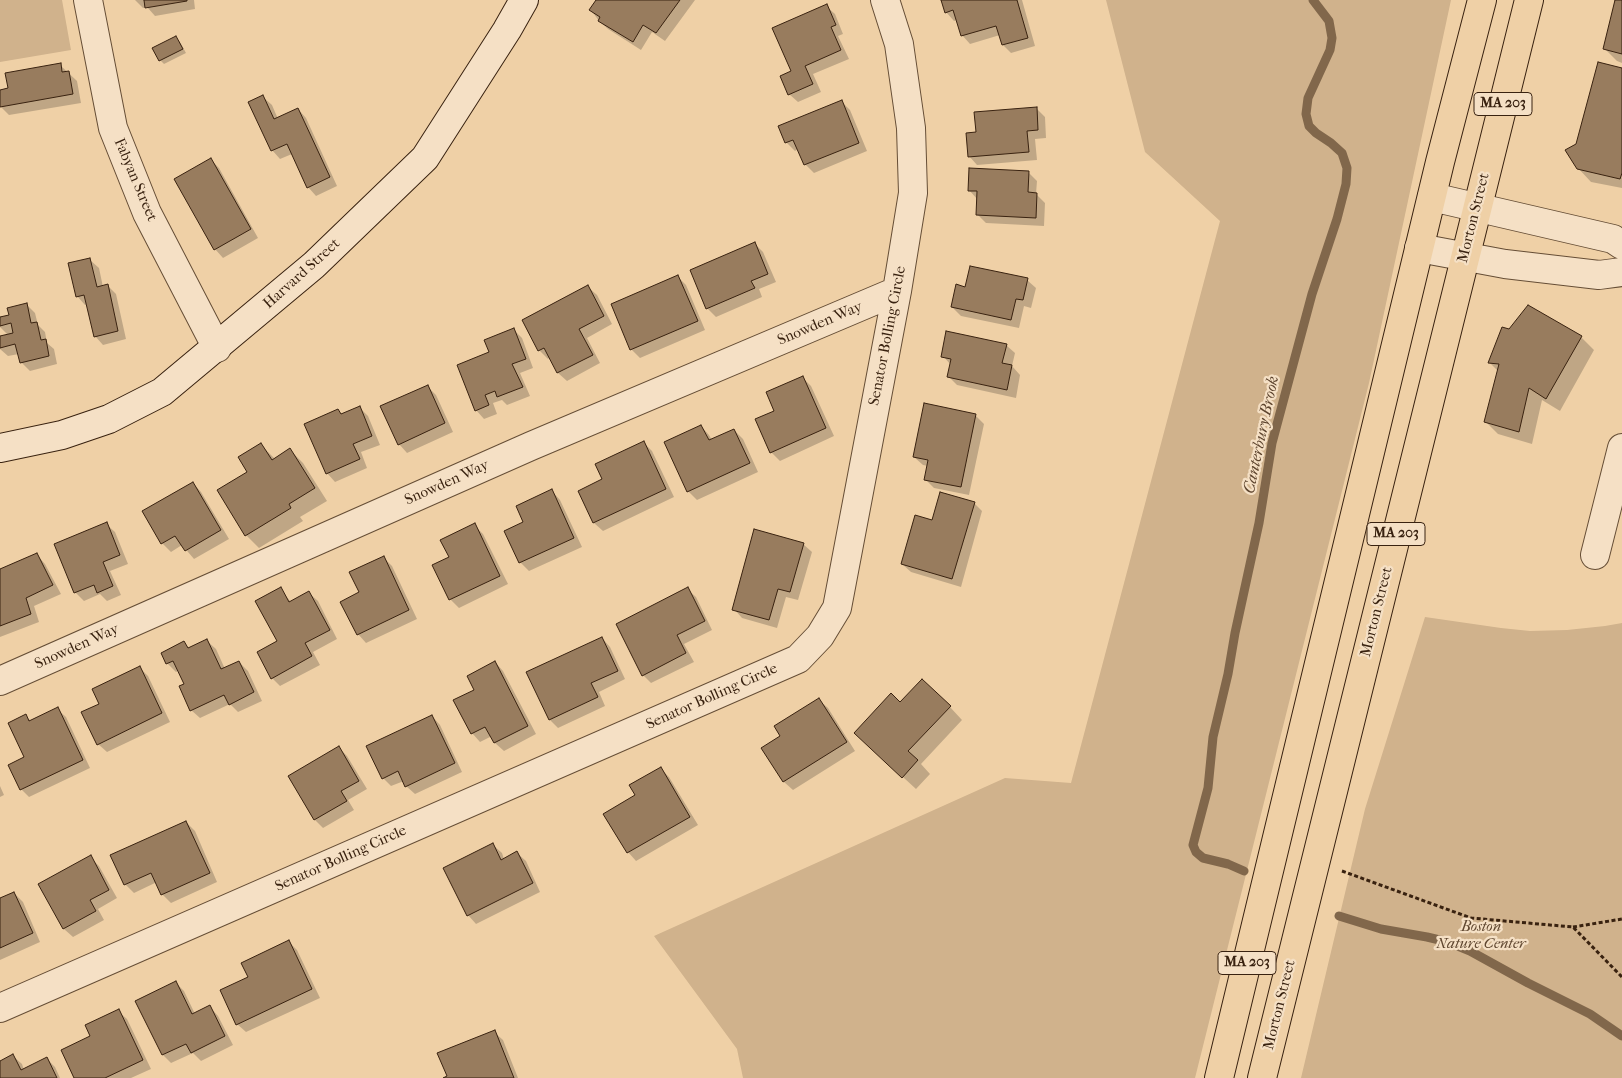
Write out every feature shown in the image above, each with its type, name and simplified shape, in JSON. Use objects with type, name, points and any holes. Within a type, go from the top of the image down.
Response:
[{"type":"highway","name":"MA 203","points":[[1219,1078],[1432,197],[1482,0]]},
{"type":"highway","name":"Morton Street","points":[[1262,1078],[1529,0]]},
{"type":"street","name":"Fabyan Street","points":[[88,0],[113,128],[147,213],[217,348]]},
{"type":"street","name":"Harvard Street","points":[[0,448],[62,435],[110,419],[162,392],[217,348],[314,265],[425,158],[507,30],[524,0]]},
{"type":"street","name":"Senator Bolling Circle","points":[[0,1008],[798,659],[820,636],[837,608],[897,291],[913,193],[911,128],[899,44],[885,0]]},
{"type":"street","points":[[1432,197],[1613,239],[1622,245]]},
{"type":"street","points":[[1420,248],[1505,264],[1599,276],[1622,272]]},
{"type":"street","name":"Snowden Way","points":[[0,682],[522,450],[897,291]]},
{"type":"street","points":[[1595,555],[1622,448]]},
{"type":"path","points":[[1316,861],[1471,918],[1573,927],[1622,919]]},
{"type":"path","points":[[1573,927],[1622,977]]},
{"type":"green space","points":[[0,0],[62,0],[71,50],[0,62]]},
{"type":"green space","points":[[1106,0],[1451,0],[1369,383],[1195,1078],[743,1078],[737,1049],[654,936],[1005,778],[1071,783],[1220,221],[1145,152]]},
{"type":"green space","name":"Boston Nature Center","points":[[1425,617],[1530,631],[1567,630],[1622,623],[1622,1078],[1301,1078],[1365,809]]},
{"type":"building","points":[[144,0],[187,0],[187,1],[145,8]]},
{"type":"building","points":[[596,0],[680,0],[656,33],[643,25],[633,42],[598,21],[600,17],[589,10]]},
{"type":"building","points":[[941,0],[1017,0],[1028,38],[1002,45],[996,26],[961,36],[953,10],[945,13]]},
{"type":"building","points":[[1615,0],[1622,0],[1622,54],[1603,49]]},
{"type":"building","points":[[827,4],[836,25],[831,27],[841,50],[805,66],[813,84],[788,95],[780,76],[791,71],[772,28]]},
{"type":"building","points":[[176,36],[183,49],[159,61],[152,48]]},
{"type":"building","points":[[1598,62],[1622,68],[1622,173],[1620,179],[1577,169],[1565,150],[1576,144]]},
{"type":"building","points":[[61,63],[62,72],[69,71],[73,94],[0,107],[0,90],[8,88],[5,73]]},
{"type":"building","points":[[263,95],[274,119],[298,108],[330,177],[307,188],[287,144],[271,151],[248,102]]},
{"type":"building","points":[[842,100],[859,143],[804,165],[793,140],[785,143],[778,126]]},
{"type":"building","points":[[1037,107],[1038,130],[1027,131],[1029,152],[968,157],[966,133],[976,132],[974,112]]},
{"type":"building","points":[[211,158],[251,229],[214,250],[174,179]]},
{"type":"building","points":[[969,168],[1029,171],[1028,192],[1037,193],[1036,218],[976,215],[977,191],[968,191]]},
{"type":"building","points":[[755,242],[768,274],[751,281],[755,288],[706,309],[690,270]]},
{"type":"building","points":[[90,258],[97,287],[108,284],[118,331],[94,337],[84,295],[76,297],[68,263]]},
{"type":"building","points":[[970,266],[1028,278],[1023,300],[1016,299],[1011,320],[951,307],[956,284],[965,287]]},
{"type":"building","points":[[678,275],[698,321],[630,350],[611,304]]},
{"type":"building","points":[[588,285],[604,316],[579,329],[593,355],[557,373],[544,348],[538,351],[522,320]]},
{"type":"building","points":[[27,303],[31,323],[37,322],[41,340],[46,339],[49,356],[20,363],[15,344],[0,348],[0,336],[13,333],[11,323],[0,326],[0,317],[9,315],[7,308]]},
{"type":"building","points":[[1528,305],[1582,336],[1546,399],[1529,388],[1519,432],[1484,422],[1499,364],[1488,363],[1502,327],[1509,329]]},
{"type":"building","points":[[514,328],[526,359],[512,364],[523,387],[497,397],[495,391],[485,395],[489,405],[475,411],[457,365],[489,352],[484,340]]},
{"type":"building","points":[[946,331],[1007,344],[1002,363],[1012,365],[1007,390],[947,377],[951,359],[941,357]]},
{"type":"building","points":[[803,376],[826,428],[770,453],[755,419],[774,411],[766,392]]},
{"type":"building","points":[[428,385],[445,423],[398,445],[380,406]]},
{"type":"building","points":[[924,403],[976,414],[961,487],[924,480],[928,460],[913,457]]},
{"type":"building","points":[[360,406],[372,436],[353,444],[360,459],[326,474],[304,424],[338,409],[341,414]]},
{"type":"building","points":[[701,425],[709,440],[734,429],[750,463],[687,492],[664,442]]},
{"type":"building","points":[[644,441],[666,489],[593,523],[578,491],[602,479],[595,464]]},
{"type":"building","points":[[261,443],[272,460],[290,448],[315,488],[289,504],[291,508],[245,536],[217,490],[247,472],[238,457]]},
{"type":"building","points":[[193,482],[221,530],[185,551],[175,536],[161,544],[142,511]]},
{"type":"building","points":[[552,489],[574,538],[519,563],[504,531],[523,522],[516,506]]},
{"type":"building","points":[[940,492],[975,502],[952,579],[901,564],[915,515],[932,520]]},
{"type":"building","points":[[107,522],[120,555],[103,562],[113,586],[97,593],[94,585],[74,593],[54,544]]},
{"type":"building","points":[[475,523],[500,576],[449,600],[432,565],[449,557],[440,540]]},
{"type":"building","points":[[754,529],[804,543],[790,592],[778,589],[769,620],[732,610]]},
{"type":"building","points":[[37,553],[53,585],[26,598],[31,614],[0,626],[0,569]]},
{"type":"building","points":[[384,556],[409,610],[357,635],[340,602],[359,592],[349,572]]},
{"type":"building","points":[[281,587],[289,602],[309,591],[330,630],[305,643],[312,656],[271,679],[257,652],[277,641],[255,601]]},
{"type":"building","points":[[688,587],[705,621],[677,635],[686,653],[642,676],[616,624]]},
{"type":"building","points":[[602,637],[618,671],[591,683],[598,697],[549,720],[526,672]]},
{"type":"building","points":[[207,639],[221,669],[239,661],[254,692],[229,705],[224,695],[190,711],[179,686],[184,684],[173,661],[166,664],[161,653],[184,641],[188,648]]},
{"type":"building","points":[[495,661],[528,726],[494,743],[485,727],[471,734],[453,700],[474,690],[467,676]]},
{"type":"building","points":[[140,666],[162,713],[97,745],[81,712],[99,704],[92,689]]},
{"type":"building","points":[[922,679],[951,706],[908,751],[918,760],[902,778],[854,733],[891,693],[900,702]]},
{"type":"building","points":[[819,698],[847,742],[783,782],[761,748],[780,736],[774,726]]},
{"type":"building","points":[[58,707],[83,760],[20,790],[8,765],[24,757],[8,723],[26,714],[29,721]]},
{"type":"building","points":[[432,715],[455,763],[405,787],[398,771],[382,779],[366,746]]},
{"type":"building","points":[[339,746],[359,781],[341,791],[347,801],[314,820],[288,776]]},
{"type":"building","points":[[661,767],[690,817],[627,853],[603,814],[635,795],[629,785]]},
{"type":"building","points":[[186,821],[210,873],[161,895],[151,873],[124,885],[110,855]]},
{"type":"building","points":[[493,843],[501,860],[517,851],[533,883],[467,916],[443,868]]},
{"type":"building","points":[[91,855],[109,890],[90,900],[96,911],[63,929],[38,884]]},
{"type":"building","points":[[14,892],[33,933],[0,948],[0,898]]},
{"type":"building","points":[[289,940],[312,989],[236,1025],[220,990],[248,977],[241,963]]},
{"type":"building","points":[[176,981],[192,1014],[210,1005],[225,1036],[191,1053],[186,1044],[162,1055],[135,1001]]},
{"type":"building","points":[[119,1009],[143,1060],[105,1078],[74,1078],[61,1050],[90,1036],[85,1025]]},
{"type":"building","points":[[495,1030],[514,1078],[443,1078],[447,1076],[437,1053]]},
{"type":"building","points":[[13,1054],[21,1070],[47,1057],[57,1078],[0,1078],[0,1061]]},
{"type":"waterway","name":"Canterbury Brook","points":[[1244,871],[1228,864],[1203,858],[1196,852],[1193,845],[1208,788],[1213,737],[1259,523],[1272,443],[1312,294],[1337,219],[1346,184],[1347,168],[1342,153],[1309,126],[1306,114],[1308,98],[1330,50],[1332,38],[1329,21],[1313,0]]},
{"type":"waterway","name":"Canterbury Brook","points":[[1339,916],[1381,929],[1448,942],[1470,951],[1590,1014],[1622,1036]]}]
